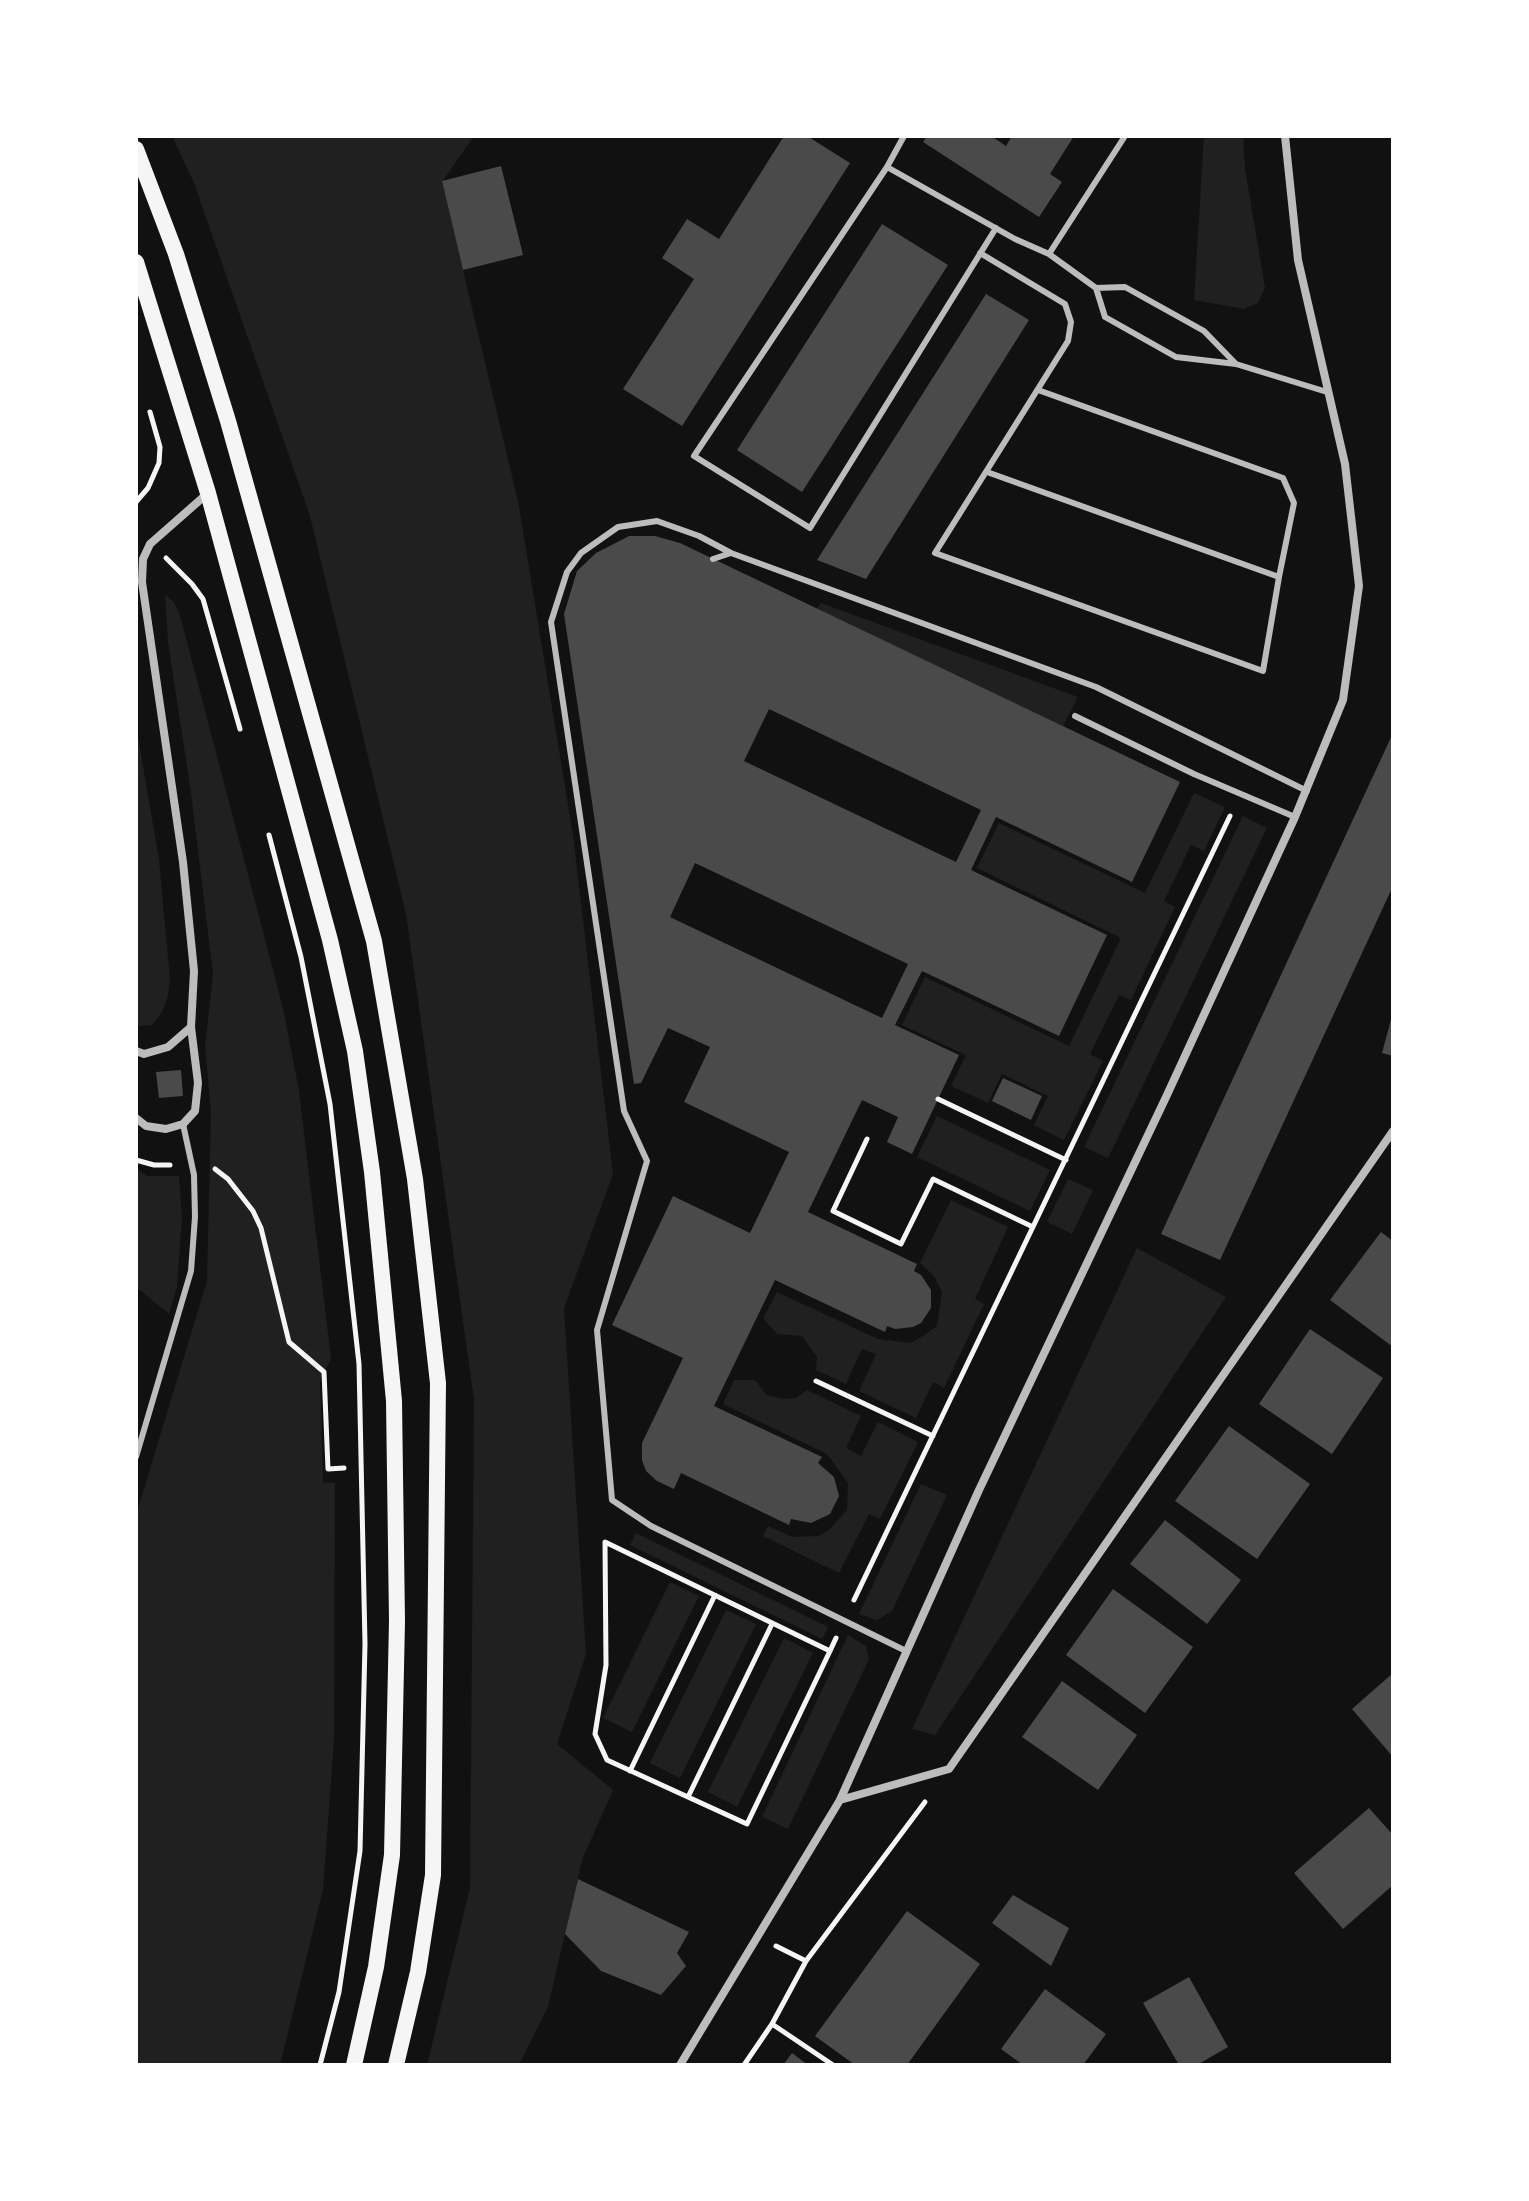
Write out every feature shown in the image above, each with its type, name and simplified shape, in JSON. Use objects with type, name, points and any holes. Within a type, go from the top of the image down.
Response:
[{"type":"main road","points":[[136,149],[176,254],[228,421],[374,941],[415,1179],[438,1383],[433,1875],[418,1972],[396,2065]]},
{"type":"main road","points":[[136,262],[208,493],[336,968],[355,1051],[383,1277],[395,1432],[397,1621],[392,1855],[376,1967],[354,2065]]},
{"type":"street","points":[[680,2065],[840,1800],[1012,1418],[1167,1095],[1307,791],[1343,700],[1359,586],[1345,464],[1298,260],[1285,136]]},
{"type":"street","points":[[136,1118],[146,1126],[166,1129],[183,1124],[195,1111],[198,1083],[191,1027],[194,971],[183,862],[142,582],[143,559],[150,544],[208,493]]},
{"type":"street","points":[[136,1051],[144,1054],[168,1047],[191,1027]]},
{"type":"street","points":[[840,1800],[949,1769],[1393,1131]]},
{"type":"lane","points":[[904,136],[887,167],[694,456],[810,528],[996,228]]},
{"type":"lane","points":[[1049,254],[1125,136]]},
{"type":"lane","points":[[887,167],[1049,254],[1096,288],[1105,317],[1138,338],[1176,357],[1236,364],[1327,392]]},
{"type":"lane","points":[[980,253],[1065,304],[1071,322],[1068,341],[935,553],[1263,671],[1294,503],[1283,478],[1038,390]]},
{"type":"lane","points":[[1096,288],[1125,287],[1204,331],[1236,364]]},
{"type":"lane","points":[[987,472],[1279,577]]},
{"type":"lane","points":[[906,1651],[651,1526],[612,1500],[597,1330],[647,1161],[624,1111],[551,622],[567,572],[581,553],[618,527],[657,521],[699,536],[731,553],[1096,687],[1307,791]]},
{"type":"lane","points":[[713,559],[731,553]]},
{"type":"lane","points":[[1075,716],[1194,774],[1295,817]]},
{"type":"lane","points":[[136,1457],[191,1271],[194,1175],[183,1124]]},
{"type":"path","points":[[136,502],[148,488],[159,463],[160,447],[147,401]]},
{"type":"path","points":[[175,565],[203,599],[241,733]]},
{"type":"path","points":[[830,1651],[605,1542],[606,1665],[595,1734],[607,1760],[747,1824],[1066,1160],[1230,816]]},
{"type":"path","points":[[266,822],[301,957],[330,1104],[359,1364],[365,1644],[360,1851],[339,1992],[320,2065]]},
{"type":"path","points":[[938,1099],[1066,1160]]},
{"type":"path","points":[[867,1139],[833,1211],[901,1244],[933,1179],[1033,1227]]},
{"type":"path","points":[[228,1179],[253,1211],[261,1228],[289,1342],[324,1372],[328,1469],[344,1468]]},
{"type":"path","points":[[816,1381],[933,1436]]},
{"type":"path","points":[[630,1771],[715,1595]]},
{"type":"path","points":[[688,1797],[772,1624]]},
{"type":"path","points":[[744,2065],[772,2024],[806,1961],[949,1769]]},
{"type":"path","points":[[757,1936],[806,1961]]},
{"type":"path","points":[[772,2024],[833,2065]]},
{"type":"shaded area","points":[[172,136],[474,136],[442,182],[518,501],[573,835],[613,1174],[564,1308],[586,1654],[557,1744],[613,1790],[582,1860],[548,2007],[519,2065],[427,2065],[470,1888],[474,1400],[406,914],[310,516],[194,183]]},
{"type":"shaded area","points":[[1204,136],[1243,136],[1245,169],[1265,288],[1258,303],[1244,309],[1194,300]]},
{"type":"shaded area","points":[[165,595],[174,602],[181,619],[283,1008],[299,1091],[331,1359],[320,1380],[323,1482],[335,1483],[334,1740],[323,1890],[280,2065],[136,2065],[136,1515],[207,1281],[211,1111],[205,1046],[213,974],[191,793],[168,642]]},
{"type":"shaded area","points":[[821,603],[1078,697],[1063,726],[817,609]]},
{"type":"shaded area","points":[[136,725],[159,860],[170,979],[162,1012],[152,1025],[136,1026]]},
{"type":"shaded area","points":[[1194,793],[1225,807],[1204,851],[1191,845],[1164,901],[1175,907],[1131,1000],[1119,995],[1090,1054],[1103,1061],[1064,1140],[1034,1125],[1048,1096],[1002,1074],[988,1103],[951,1086],[966,1055],[902,1025],[925,977],[1069,1046],[1121,938],[977,868],[999,823],[1145,893]]},
{"type":"shaded area","points":[[1243,816],[1267,828],[1108,1158],[1084,1147]]},
{"type":"shaded area","points":[[937,1116],[1050,1170],[1030,1211],[917,1157]]},
{"type":"shaded area","points":[[136,1169],[147,1176],[179,1176],[182,1217],[177,1287],[169,1314],[136,1287]]},
{"type":"shaded area","points":[[1068,1179],[1093,1190],[1072,1234],[1047,1222]]},
{"type":"shaded area","points":[[951,1200],[1008,1227],[975,1299],[984,1304],[944,1388],[933,1382],[916,1418],[859,1391],[876,1354],[862,1349],[846,1384],[816,1370],[817,1357],[802,1336],[777,1334],[763,1318],[777,1292],[878,1339],[910,1343],[923,1336],[937,1326],[942,1292],[934,1276],[920,1263]]},
{"type":"shaded area","points":[[1137,1248],[1226,1297],[935,1735],[912,1729]]},
{"type":"shaded area","points":[[734,1380],[755,1380],[766,1395],[784,1399],[796,1398],[807,1390],[861,1416],[846,1448],[861,1456],[878,1422],[918,1442],[880,1519],[869,1514],[839,1573],[763,1536],[768,1526],[792,1537],[818,1536],[829,1530],[847,1510],[848,1483],[827,1454],[723,1404]]},
{"type":"shaded area","points":[[921,1484],[947,1495],[892,1611],[877,1620],[859,1614]]},
{"type":"shaded area","points":[[636,1533],[828,1627],[822,1639],[630,1545]]},
{"type":"shaded area","points":[[670,1582],[699,1596],[632,1732],[603,1718]]},
{"type":"shaded area","points":[[726,1610],[756,1624],[680,1778],[650,1763]]},
{"type":"shaded area","points":[[848,1635],[866,1646],[869,1659],[788,1829],[762,1817]]},
{"type":"shaded area","points":[[784,1638],[813,1653],[737,1807],[708,1792]]},
{"type":"building","points":[[784,136],[807,136],[850,163],[682,426],[623,389],[694,279],[662,258],[687,219],[719,239]]},
{"type":"building","points":[[927,136],[991,136],[1006,146],[1012,136],[1074,136],[1050,174],[1062,182],[1039,217],[923,142]]},
{"type":"building","points":[[501,166],[523,255],[463,270],[442,181]]},
{"type":"building","points":[[882,224],[948,265],[802,492],[737,450]]},
{"type":"building","points":[[986,294],[1029,320],[866,579],[817,560]]},
{"type":"building","points":[[629,536],[655,536],[680,543],[1180,782],[1132,882],[996,817],[971,870],[1107,935],[1059,1036],[922,971],[895,1025],[959,1055],[912,1154],[887,1142],[898,1117],[862,1100],[808,1212],[917,1264],[914,1271],[921,1275],[931,1290],[931,1308],[921,1323],[895,1329],[887,1326],[885,1332],[775,1280],[714,1406],[822,1457],[818,1463],[834,1477],[839,1496],[830,1514],[811,1523],[791,1519],[789,1525],[681,1473],[674,1489],[657,1481],[646,1471],[642,1460],[642,1443],[683,1358],[612,1325],[673,1196],[750,1233],[789,1152],[684,1102],[710,1047],[668,1028],[641,1083],[634,1084],[564,614],[577,571],[596,553]],"holes":[[[769,709],[981,810],[956,862],[744,761]],[[695,863],[908,964],[882,1018],[670,917]]]},
{"type":"building","points":[[1393,733],[1393,886],[1220,1260],[1161,1234]]},
{"type":"building","points":[[1393,1016],[1393,1056],[1382,1053]]},
{"type":"building","points":[[181,1070],[183,1096],[159,1098],[156,1072]]},
{"type":"building","points":[[1003,1078],[1042,1096],[1031,1120],[992,1101]]},
{"type":"building","points":[[1381,1232],[1393,1241],[1393,1347],[1330,1300]]},
{"type":"building","points":[[1310,1329],[1383,1378],[1332,1454],[1259,1404]]},
{"type":"building","points":[[1229,1426],[1310,1484],[1257,1559],[1175,1501]]},
{"type":"building","points":[[1165,1520],[1241,1580],[1207,1624],[1130,1564]]},
{"type":"building","points":[[1113,1589],[1193,1647],[1145,1713],[1066,1655]]},
{"type":"building","points":[[1393,1673],[1393,1757],[1352,1709]]},
{"type":"building","points":[[1062,1681],[1137,1735],[1098,1790],[1022,1737]]},
{"type":"building","points":[[1369,1808],[1393,1835],[1393,1885],[1343,1929],[1294,1873]]},
{"type":"building","points":[[578,1879],[689,1932],[677,1953],[686,1966],[661,1995],[601,1971],[565,1934]]},
{"type":"building","points":[[1013,1895],[1069,1928],[1051,1966],[992,1923]]},
{"type":"building","points":[[907,1911],[980,1964],[907,2065],[855,2065],[815,2036]]},
{"type":"building","points":[[1189,1977],[1228,2047],[1197,2065],[1179,2065],[1143,2003]]},
{"type":"building","points":[[1045,1989],[1106,2034],[1083,2065],[1023,2065],[1001,2049]]},
{"type":"building","points":[[792,2053],[808,2065],[783,2065]]}]
